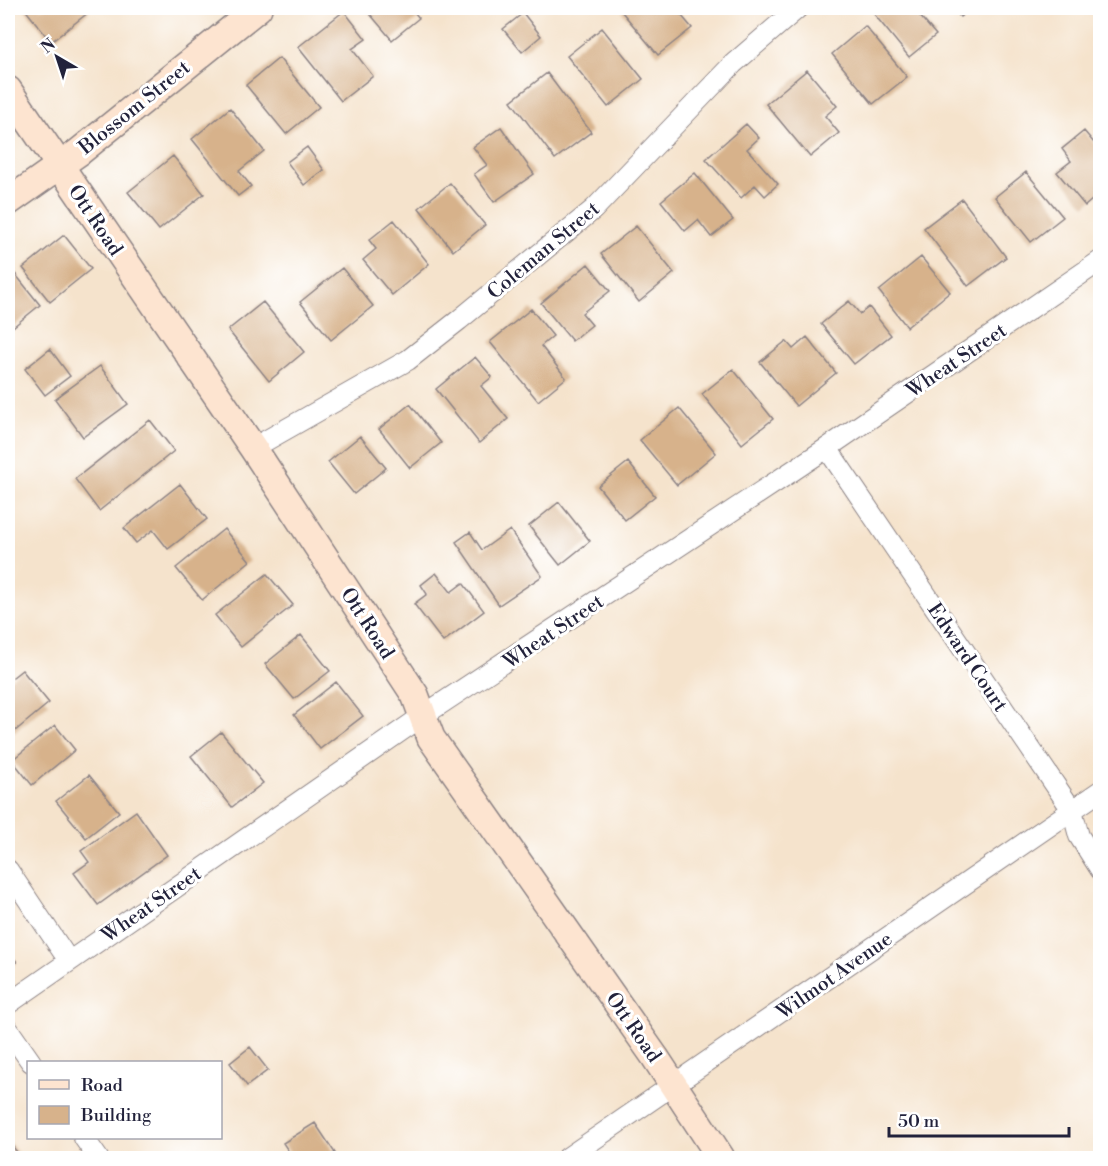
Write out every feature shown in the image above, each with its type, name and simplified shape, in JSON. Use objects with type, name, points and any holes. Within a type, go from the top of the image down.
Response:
[{"type":"street","name":"Blossom Street","points":[[8,202],[79,152],[258,8]]},
{"type":"street","name":"Coleman Street","points":[[253,448],[408,360],[459,321],[594,209],[733,64],[798,8]]},
{"type":"street","name":"Ott Road","points":[[8,90],[253,448],[415,694],[431,738],[674,1085],[721,1158]]},
{"type":"street","name":"Wheat Street","points":[[8,1004],[424,715],[827,448],[1101,261]]},
{"type":"street","name":"Edward Court","points":[[827,448],[1072,810],[1079,836],[1101,869]]},
{"type":"street","name":"Wilmot Avenue","points":[[567,1158],[1101,791]]},
{"type":"street","points":[[8,870],[69,961]]},
{"type":"street","points":[[8,1029],[30,1061]]},
{"type":"street","points":[[85,1139],[98,1158]]},
{"type":"building","points":[[24,8],[85,8],[89,12],[51,42]]},
{"type":"building","points":[[365,8],[411,8],[419,18],[392,40]]},
{"type":"building","points":[[627,8],[675,8],[692,28],[658,55],[622,12]]},
{"type":"building","points":[[881,8],[913,8],[936,35],[909,57],[874,14]]},
{"type":"building","points":[[953,8],[972,8],[960,17]]},
{"type":"building","points":[[344,11],[366,39],[352,49],[373,76],[341,101],[298,47]]},
{"type":"building","points":[[523,13],[541,36],[522,52],[503,29]]},
{"type":"building","points":[[865,26],[907,77],[873,104],[832,54]]},
{"type":"building","points":[[602,28],[643,79],[608,107],[567,56]]},
{"type":"building","points":[[279,58],[319,107],[286,134],[246,85]]},
{"type":"building","points":[[807,70],[837,106],[825,116],[839,133],[810,157],[766,104]]},
{"type":"building","points":[[547,73],[591,132],[555,159],[511,101]]},
{"type":"building","points":[[230,108],[264,151],[239,171],[251,186],[238,196],[192,139]]},
{"type":"building","points":[[746,124],[759,138],[747,149],[778,184],[765,196],[755,185],[741,198],[706,159]]},
{"type":"building","points":[[501,127],[534,174],[494,202],[474,174],[487,165],[473,147]]},
{"type":"building","points":[[1084,131],[1100,150],[1100,193],[1085,206],[1057,172],[1071,161],[1062,149]]},
{"type":"building","points":[[307,147],[324,170],[304,185],[287,162]]},
{"type":"building","points":[[173,156],[204,194],[159,230],[128,192]]},
{"type":"building","points":[[1026,172],[1063,217],[1031,242],[995,197]]},
{"type":"building","points":[[695,173],[733,220],[711,237],[698,220],[685,231],[661,201]]},
{"type":"building","points":[[450,183],[485,225],[453,251],[419,208]]},
{"type":"building","points":[[962,199],[1006,257],[968,286],[924,228]]},
{"type":"building","points":[[394,220],[429,264],[392,295],[363,260],[376,249],[369,240]]},
{"type":"building","points":[[636,226],[674,273],[639,302],[601,254]]},
{"type":"building","points":[[64,235],[91,269],[50,302],[23,268]]},
{"type":"building","points":[[921,257],[950,292],[907,327],[879,291]]},
{"type":"building","points":[[588,264],[610,291],[582,313],[592,325],[572,341],[541,303]]},
{"type":"building","points":[[8,265],[40,305],[8,331]]},
{"type":"building","points":[[342,268],[373,306],[331,340],[300,302]]},
{"type":"building","points":[[849,301],[860,314],[869,307],[891,335],[854,364],[821,324]]},
{"type":"building","points":[[263,302],[304,352],[269,381],[228,330]]},
{"type":"building","points":[[531,309],[553,336],[541,346],[566,378],[538,401],[490,342]]},
{"type":"building","points":[[807,337],[836,373],[796,406],[760,362],[786,341],[793,349]]},
{"type":"building","points":[[50,349],[70,376],[45,395],[25,369]]},
{"type":"building","points":[[475,357],[492,377],[481,386],[508,419],[479,443],[436,389]]},
{"type":"building","points":[[100,366],[128,404],[83,437],[55,399]]},
{"type":"building","points":[[733,369],[773,419],[742,444],[702,394]]},
{"type":"building","points":[[410,404],[441,443],[410,468],[379,429]]},
{"type":"building","points":[[679,408],[716,453],[677,485],[640,440]]},
{"type":"building","points":[[150,420],[174,451],[99,511],[75,479]]},
{"type":"building","points":[[360,436],[386,468],[354,494],[328,462]]},
{"type":"building","points":[[628,462],[655,496],[625,520],[598,486]]},
{"type":"building","points":[[180,484],[207,519],[168,549],[153,530],[136,543],[124,528]]},
{"type":"building","points":[[559,502],[590,541],[560,565],[529,526]]},
{"type":"building","points":[[224,529],[250,561],[202,600],[176,568]]},
{"type":"building","points":[[510,530],[542,576],[499,605],[456,542],[470,532],[482,550]]},
{"type":"building","points":[[436,573],[451,592],[463,583],[484,611],[443,642],[414,604],[427,594],[421,585]]},
{"type":"building","points":[[267,574],[293,605],[241,647],[215,615]]},
{"type":"building","points":[[301,635],[330,671],[294,699],[265,664]]},
{"type":"building","points":[[22,670],[49,703],[8,737],[8,681]]},
{"type":"building","points":[[336,682],[363,716],[320,749],[294,715]]},
{"type":"building","points":[[55,725],[75,750],[32,785],[12,760]]},
{"type":"building","points":[[221,732],[263,783],[232,807],[191,756]]},
{"type":"building","points":[[89,775],[119,812],[86,838],[56,801]]},
{"type":"building","points":[[136,811],[167,855],[98,905],[74,873],[89,862],[81,851]]},
{"type":"building","points":[[8,951],[17,962],[8,970]]},
{"type":"building","points":[[250,1047],[268,1070],[247,1086],[230,1063]]},
{"type":"building","points":[[315,1123],[335,1153],[326,1158],[293,1158],[283,1143]]},
{"type":"building","points":[[8,1141],[22,1158],[8,1158]]}]
